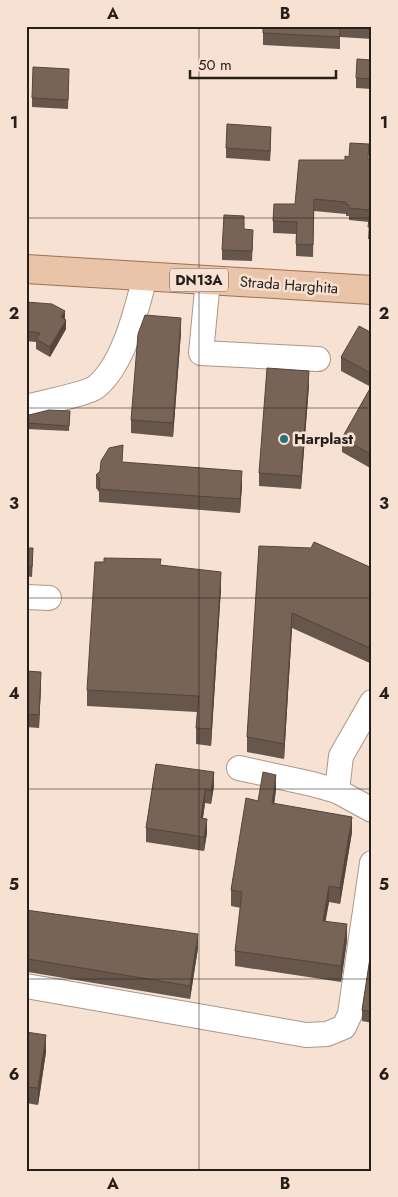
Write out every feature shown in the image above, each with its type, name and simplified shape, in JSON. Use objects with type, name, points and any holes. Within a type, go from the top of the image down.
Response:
[{"type":"main road","name":"Strada Harghita","points":[[26,269],[372,290]]},
{"type":"street","points":[[26,406],[95,388],[112,369],[124,345],[136,312],[145,277]]},
{"type":"street","points":[[208,280],[201,353],[318,359]]},
{"type":"street","points":[[312,784],[341,756],[372,702]]},
{"type":"street","points":[[337,791],[341,756]]},
{"type":"street","points":[[239,768],[337,791],[372,810]]},
{"type":"street","points":[[26,986],[306,1035],[327,1034],[344,1026],[350,1014],[372,863]]},
{"type":"building","points":[[263,26],[340,26],[340,37],[263,33]]},
{"type":"building","points":[[357,59],[372,60],[372,79],[356,78]]},
{"type":"building","points":[[33,67],[69,69],[68,100],[32,98]]},
{"type":"building","points":[[227,124],[271,127],[270,151],[226,148]]},
{"type":"building","points":[[350,143],[369,144],[368,159],[372,159],[372,227],[368,227],[370,210],[349,208],[346,202],[314,199],[313,245],[296,244],[297,222],[273,221],[274,204],[295,204],[299,160],[345,160],[345,156],[349,157]]},
{"type":"building","points":[[224,215],[244,216],[244,229],[253,230],[252,251],[222,250]]},
{"type":"building","points":[[26,302],[52,304],[65,311],[61,317],[66,320],[50,347],[36,339],[40,333],[26,331]]},
{"type":"building","points":[[145,315],[181,318],[173,423],[131,420],[138,334]]},
{"type":"building","points":[[359,326],[372,333],[372,374],[341,357]]},
{"type":"building","name":"Harplast","points":[[267,368],[309,371],[301,476],[259,473]]},
{"type":"building","points":[[372,385],[372,455],[342,438]]},
{"type":"building","points":[[49,410],[70,411],[69,426],[26,423],[26,415]]},
{"type":"building","points":[[123,445],[122,462],[242,471],[240,499],[99,489],[100,479],[96,475],[100,471],[101,461],[109,448]]},
{"type":"building","points":[[314,542],[372,568],[372,649],[292,613],[284,744],[247,737],[259,546],[311,548]]},
{"type":"building","points":[[26,548],[33,548],[32,567],[26,566]]},
{"type":"building","points":[[104,558],[161,559],[160,565],[221,572],[211,729],[196,728],[199,696],[87,690],[95,562],[104,562]]},
{"type":"building","points":[[26,671],[41,672],[39,715],[26,714]]},
{"type":"building","points":[[156,764],[214,772],[211,791],[205,790],[201,818],[207,819],[204,837],[146,828]]},
{"type":"building","points":[[263,772],[276,775],[272,803],[352,817],[340,888],[329,886],[323,921],[347,924],[341,966],[235,951],[242,892],[231,890],[246,798],[258,801]]},
{"type":"building","points":[[26,910],[198,934],[190,986],[26,959]]},
{"type":"building","points":[[372,945],[372,1012],[362,1010]]},
{"type":"building","points":[[26,1032],[46,1035],[38,1088],[26,1087]]},
{"type":"place","name":"Harplast","points":[[284,439]]}]
